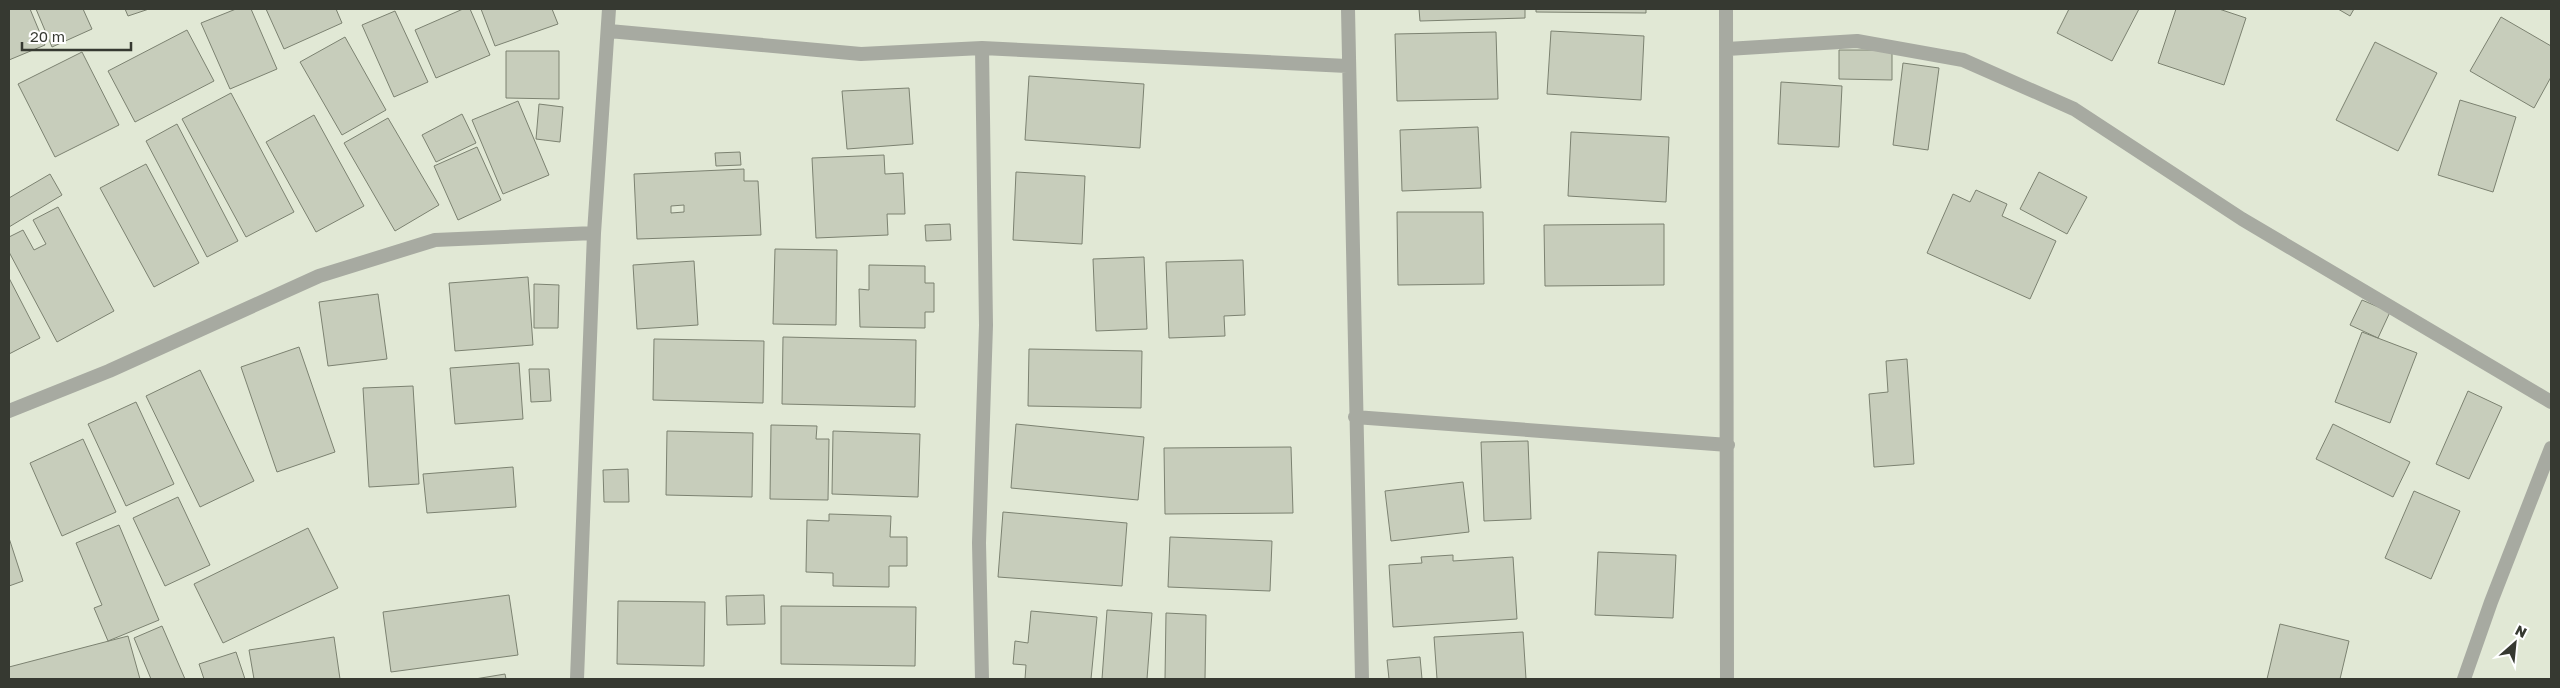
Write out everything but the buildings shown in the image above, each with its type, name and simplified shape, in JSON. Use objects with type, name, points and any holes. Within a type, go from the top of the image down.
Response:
[{"type":"street","points":[[577,679],[594,233],[609,9]]},
{"type":"street","points":[[1348,9],[1355,416],[1362,679]]},
{"type":"street","points":[[1726,9],[1727,679]]},
{"type":"street","points":[[608,31],[851,54],[982,48],[1348,66]]},
{"type":"street","points":[[1727,49],[1857,40],[1963,60],[2074,109],[2242,219],[2551,402]]},
{"type":"street","points":[[982,48],[986,325],[979,543],[982,679]]},
{"type":"street","points":[[9,411],[109,371],[319,276],[434,240],[594,233]]},
{"type":"street","points":[[1355,416],[1728,445]]},
{"type":"street","points":[[2464,679],[2490,602],[2551,448]]}]
